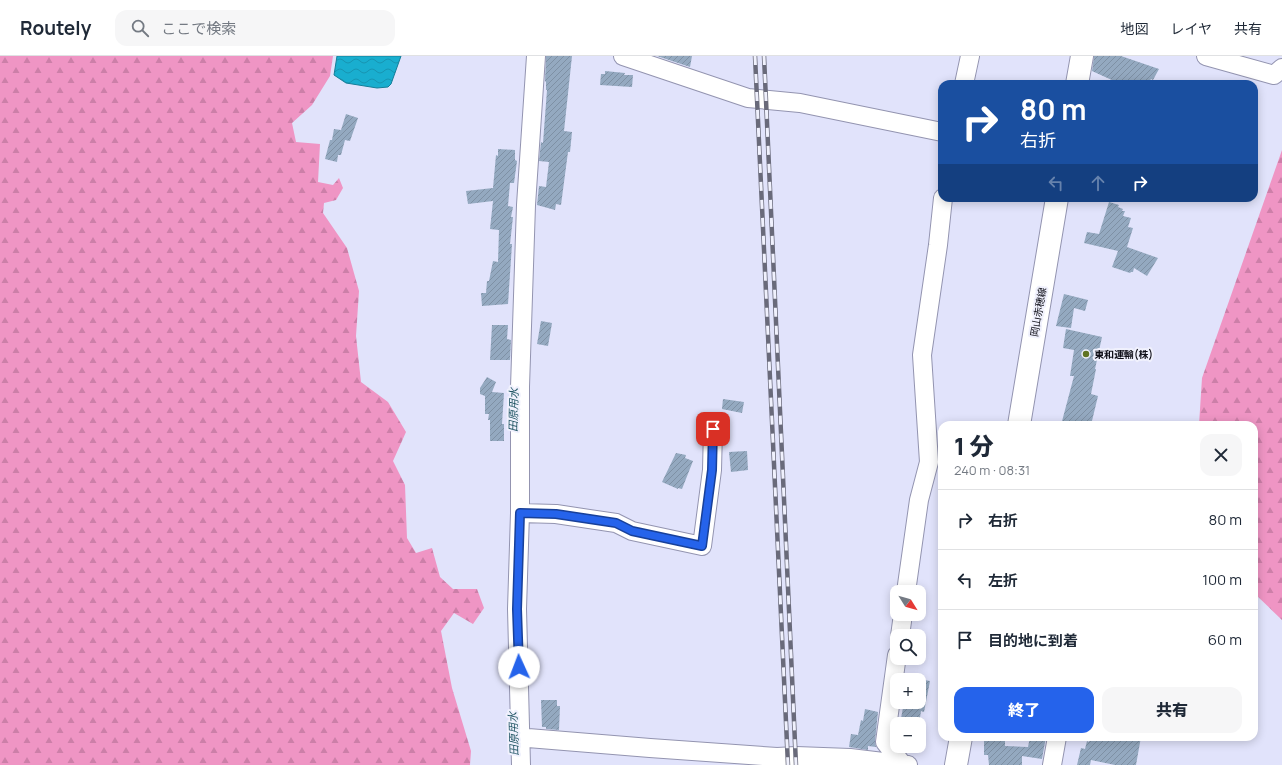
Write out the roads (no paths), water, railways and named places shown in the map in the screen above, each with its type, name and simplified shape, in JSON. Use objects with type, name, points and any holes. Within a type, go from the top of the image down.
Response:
[{"type":"main road","points":[[1078,80],[1082,56]]},
{"type":"main road","name":"岡山赤穂線","points":[[1020,421],[1056,202]]},
{"type":"main road","points":[[956,765],[960,741]]},
{"type":"street","points":[[521,765],[517,609],[520,513],[520,386],[526,205],[536,56]]},
{"type":"street","points":[[623,56],[748,98],[800,103],[938,131]]},
{"type":"street","points":[[965,80],[970,56]]},
{"type":"street","points":[[1206,56],[1274,75],[1282,68]]},
{"type":"street","points":[[907,585],[919,500],[936,462],[922,355],[943,202]]},
{"type":"street","points":[[520,513],[556,514],[616,523],[632,531],[702,546],[712,470],[713,429]]},
{"type":"street","points":[[896,665],[885,742],[904,765]]},
{"type":"street","points":[[521,738],[777,757],[796,756],[850,758],[908,765]]},
{"type":"street","points":[[1052,765],[1056,741]]},
{"type":"water","points":[[337,56],[401,56],[391,84],[388,87],[377,88],[346,83],[334,75]]},
{"type":"railway","points":[[755,56],[788,765]]},
{"type":"railway","points":[[764,56],[796,765]]},
{"type":"place","name":"東和運輸(株)","points":[[1086,354]]},
{"type":"water label","name":"田原用水","points":[[513,410]]},
{"type":"water label","name":"田原用水","points":[[513,734]]}]
